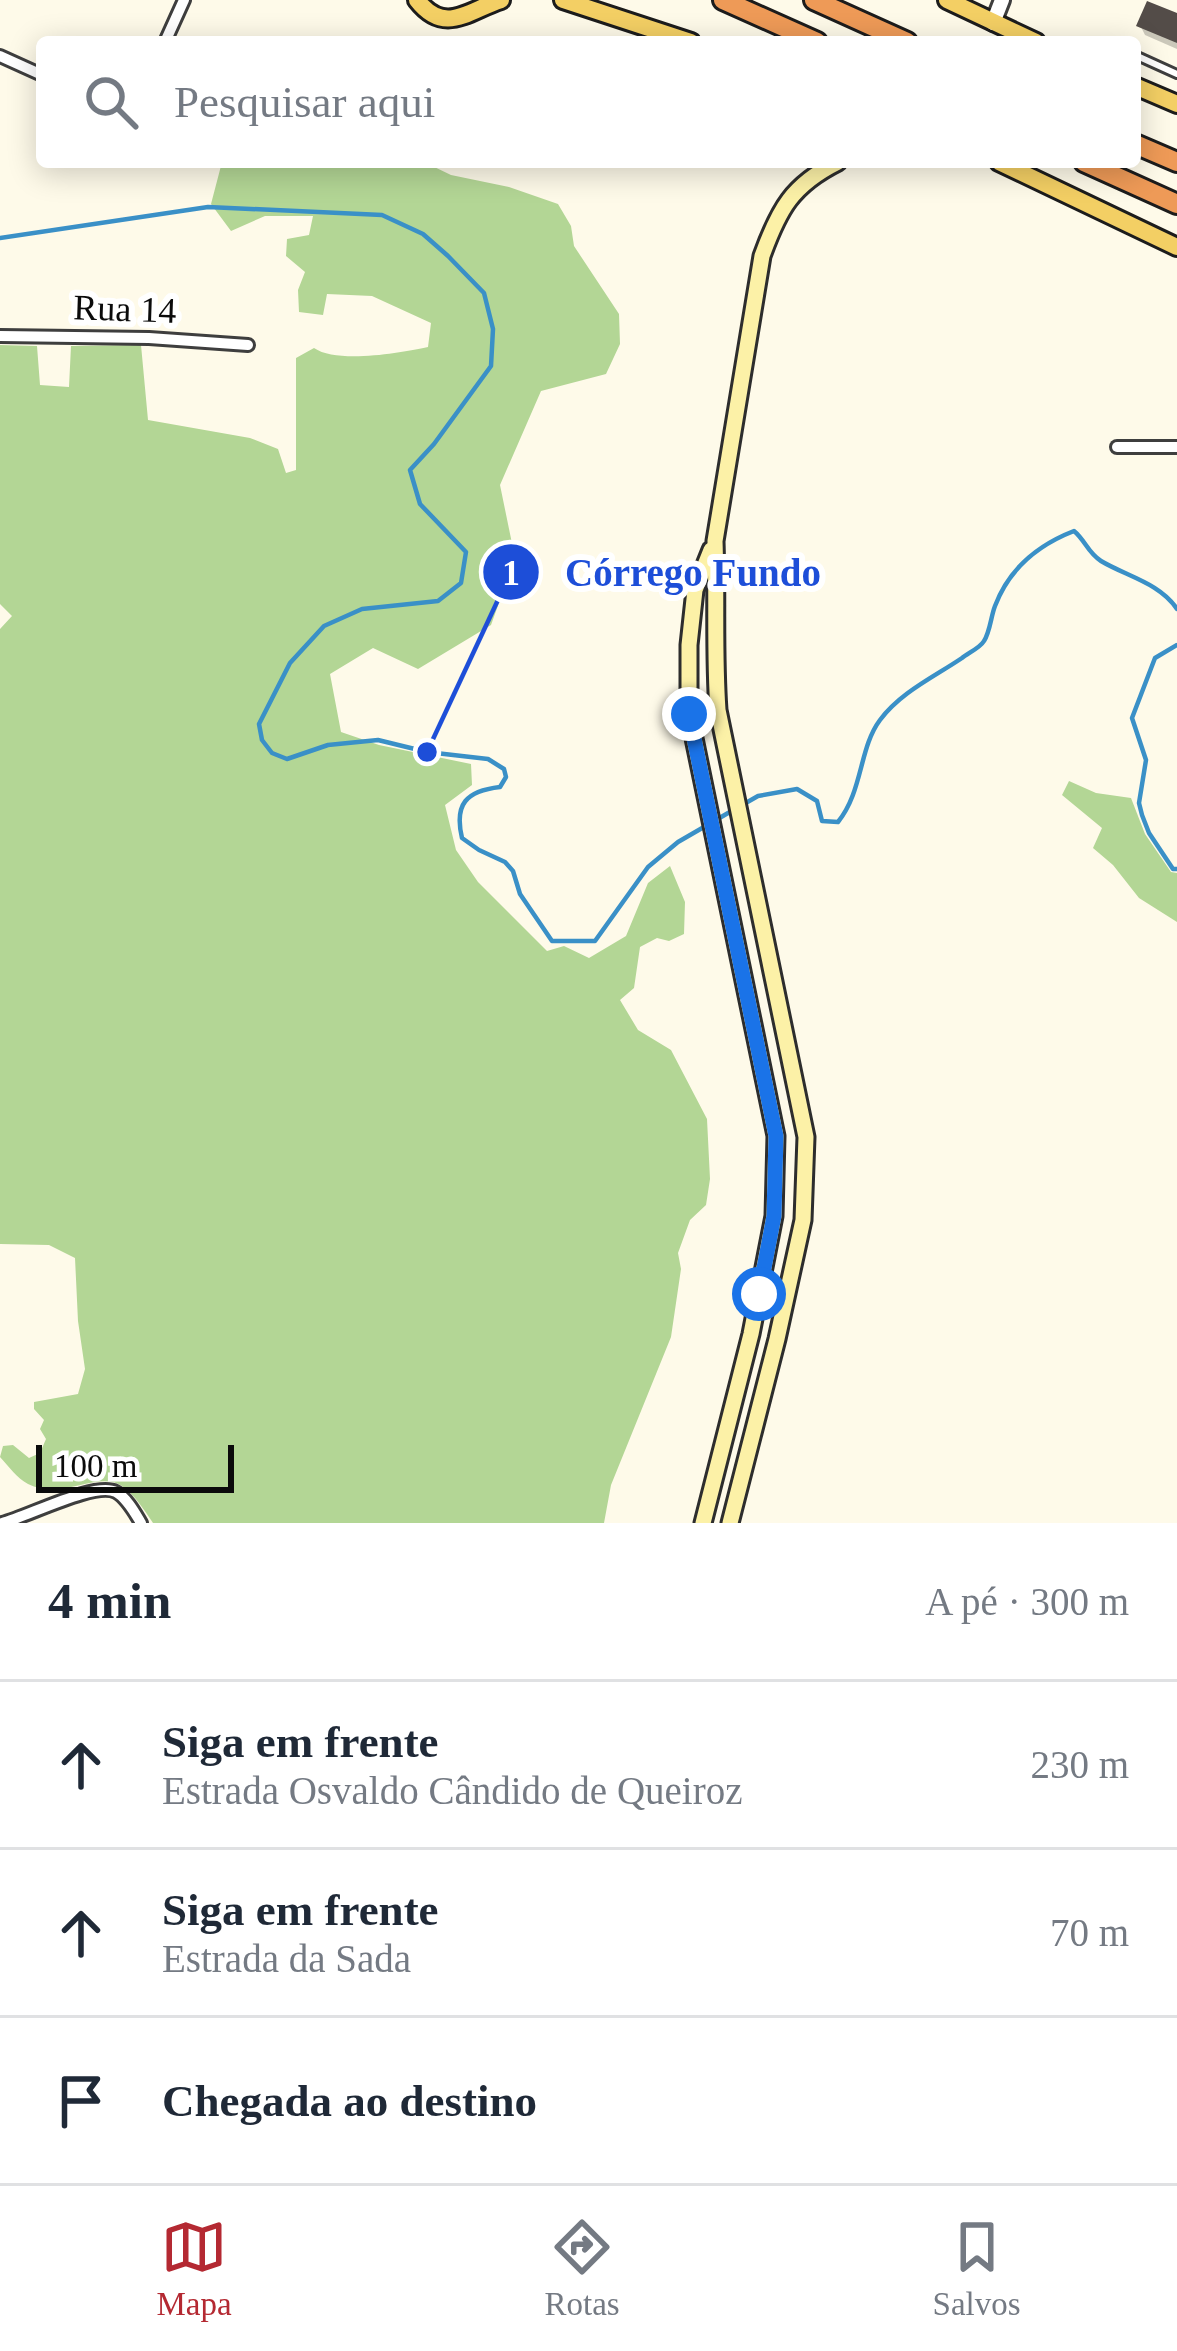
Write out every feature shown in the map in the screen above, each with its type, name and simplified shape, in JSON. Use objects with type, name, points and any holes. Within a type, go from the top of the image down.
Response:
[{"type":"highway","points":[[723,0],[804,36]]},
{"type":"highway","points":[[814,0],[894,36]]},
{"type":"highway","points":[[1141,147],[1177,162]]},
{"type":"highway","points":[[1097,168],[1177,204]]},
{"type":"main road","points":[[417,0],[432,15],[446,19],[460,18],[478,6],[501,0]]},
{"type":"main road","points":[[563,0],[673,36]]},
{"type":"main road","points":[[946,0],[1022,36]]},
{"type":"main road","points":[[1141,89],[1177,104]]},
{"type":"main road","points":[[730,1523],[803,1220],[806,1136],[718,710],[715,542],[762,256],[791,193],[817,168]]},
{"type":"main road","points":[[1012,168],[1177,247]]},
{"type":"main road","points":[[704,1523],[751,1334],[774,1216],[776,1136],[689,714],[695,590],[715,542]]},
{"type":"street","points":[[168,36],[184,0]]},
{"type":"street","points":[[993,23],[1002,0]]},
{"type":"street","points":[[0,56],[36,72]]},
{"type":"street","name":"Rua 14","points":[[0,336],[248,345]]},
{"type":"street","points":[[1117,447],[1177,447]]},
{"type":"street","points":[[2,1523],[89,1492],[109,1490],[123,1497],[142,1523]]},
{"type":"lane","points":[[1141,59],[1177,74]]},
{"type":"green space","points":[[220,168],[436,168],[509,187],[558,204],[571,226],[574,246],[619,314],[620,344],[606,374],[541,391],[500,485],[515,558],[491,625],[418,669],[373,648],[330,674],[341,732],[471,764],[472,785],[445,805],[456,850],[478,882],[547,951],[564,946],[589,958],[626,936],[648,883],[670,866],[685,902],[684,934],[669,941],[657,938],[640,947],[634,988],[620,1000],[638,1030],[671,1050],[707,1119],[710,1179],[706,1205],[690,1220],[678,1253],[681,1269],[671,1337],[611,1485],[604,1523],[153,1523],[122,1486],[102,1481],[41,1488],[20,1479],[0,1457],[3,1446],[13,1445],[29,1458],[40,1453],[46,1439],[40,1429],[44,1420],[34,1402],[78,1394],[85,1369],[75,1258],[49,1245],[0,1244],[0,629],[12,616],[0,604],[0,345],[37,346],[40,385],[69,387],[71,346],[141,345],[148,420],[250,438],[278,449],[286,473],[296,470],[296,358],[314,348],[353,356],[428,347],[431,323],[372,296],[327,294],[323,315],[299,312],[298,290],[305,272],[286,256],[287,239],[309,235],[313,216],[265,216],[231,231],[211,204]]},
{"type":"green space","points":[[1069,781],[1096,793],[1131,798],[1145,834],[1171,872],[1177,873],[1177,922],[1139,898],[1093,848],[1102,828],[1062,795]]},
{"type":"building","points":[[1147,1],[1177,13],[1177,43],[1136,26]]},
{"type":"waterway","points":[[0,238],[208,207],[382,215],[423,234],[484,293],[493,329],[491,366],[410,470],[420,504],[466,552],[461,583],[438,601],[362,609],[324,626],[290,663],[259,724],[262,740],[272,753],[287,759],[328,745],[378,740],[488,759],[504,769],[506,777],[500,787],[465,801],[460,816],[462,838],[513,871],[520,894],[552,941],[595,941],[648,867],[678,842],[735,809]]},
{"type":"waterway","points":[[744,804],[758,796],[797,789],[817,801],[822,821],[838,822],[852,797],[873,731],[888,710],[982,644],[1008,581],[1037,551],[1074,531],[1097,558],[1152,586],[1177,609]]},
{"type":"waterway","points":[[1177,645],[1155,658],[1132,718],[1146,760],[1139,803],[1142,815],[1149,833],[1177,869]]},
{"type":"place","name":"Córrego Fundo","points":[[427,752]]},
{"type":"route","points":[[689,714],[776,1136],[774,1216],[759,1294]]}]
